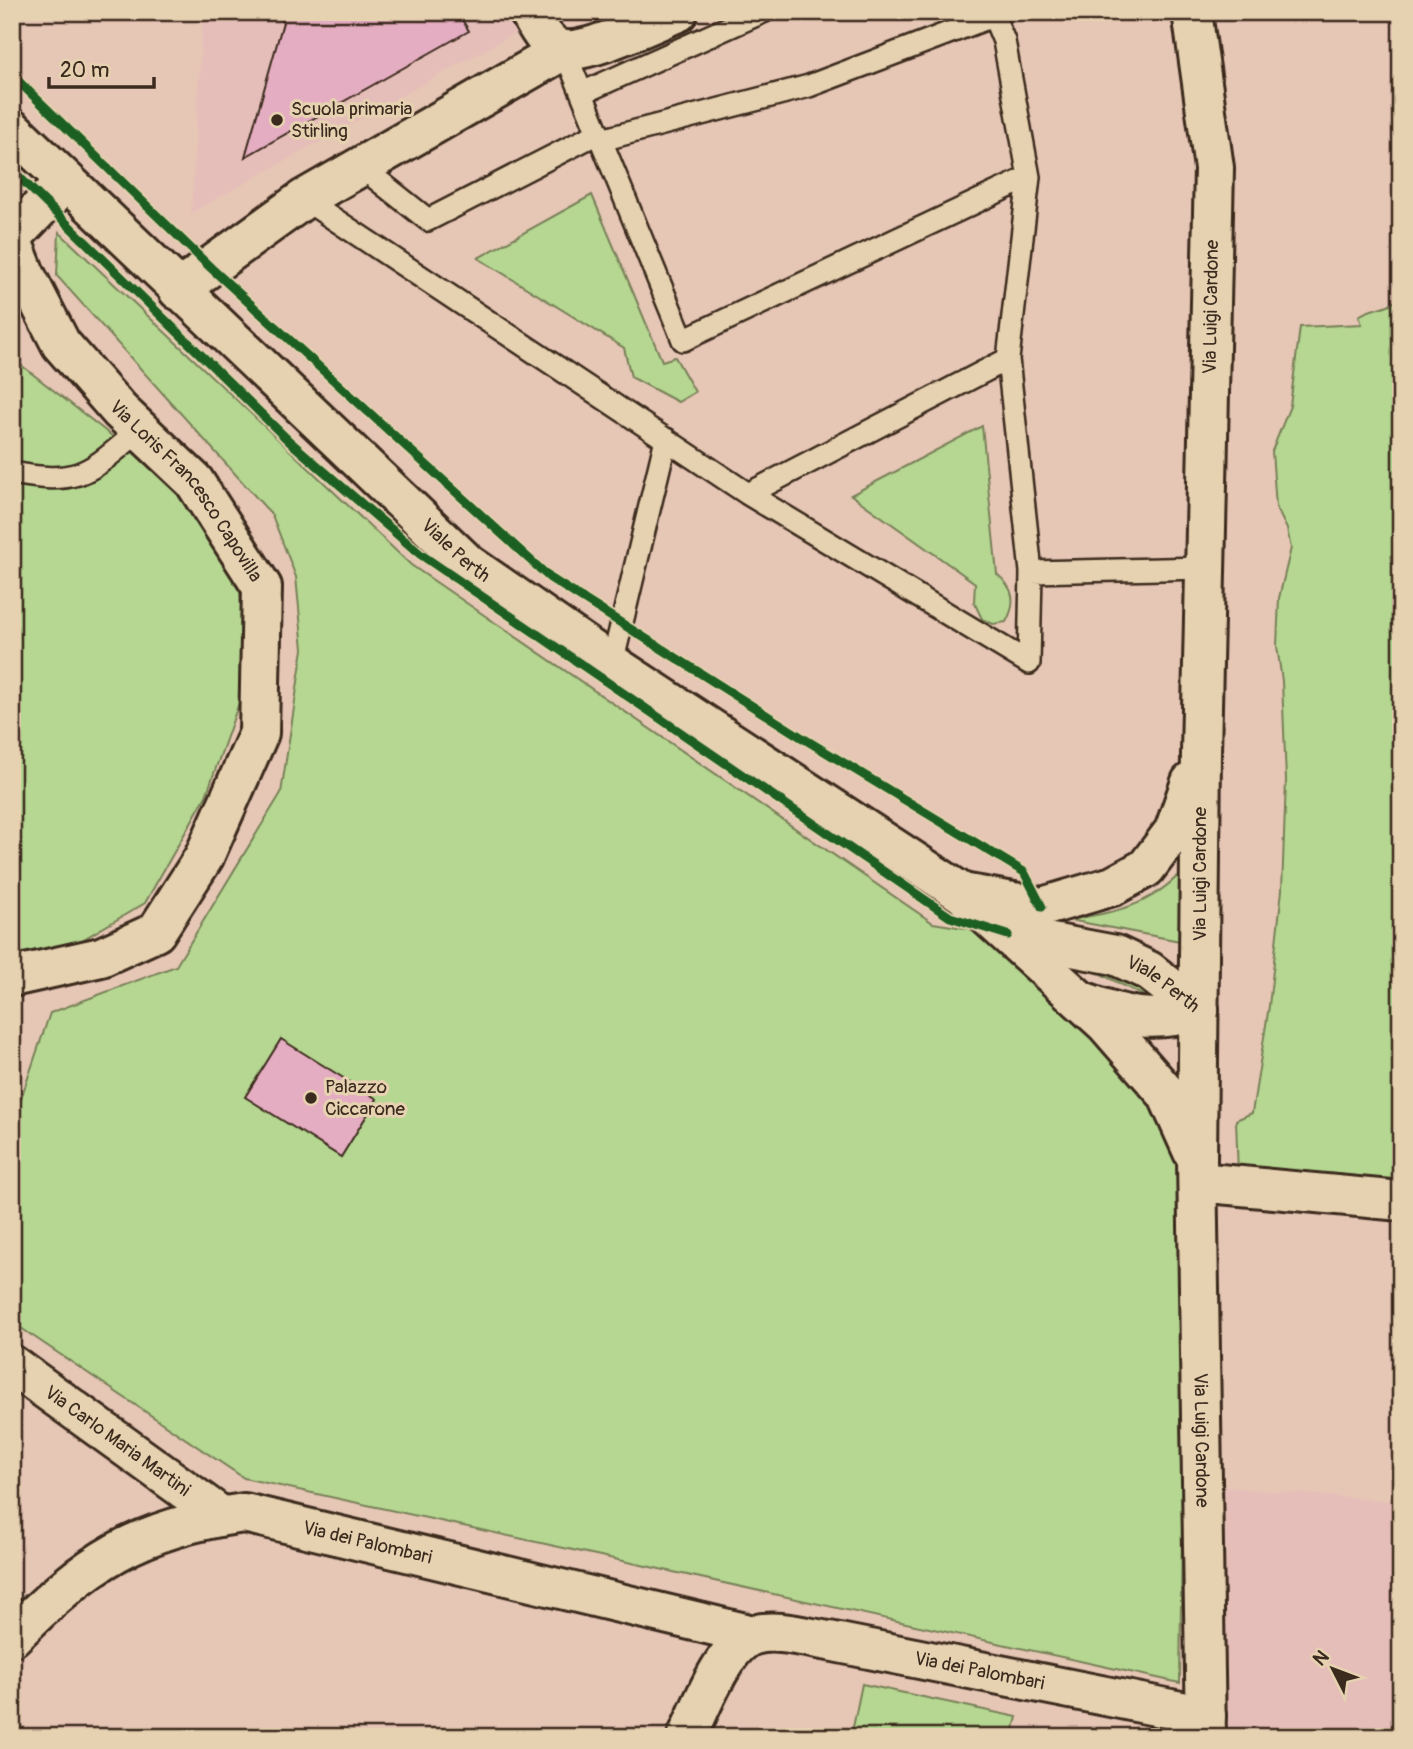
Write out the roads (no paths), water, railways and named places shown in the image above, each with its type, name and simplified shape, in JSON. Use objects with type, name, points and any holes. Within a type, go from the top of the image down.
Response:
[{"type":"street","points":[[529,12],[546,39],[564,50]]},
{"type":"street","points":[[178,290],[304,199],[564,50],[582,48],[678,12]]},
{"type":"street","name":"Via Luigi Cardone","points":[[1192,12],[1214,168],[1201,753],[1197,1171],[1206,1726]]},
{"type":"street","name":"Viale Perth","points":[[12,129],[468,564],[612,664],[962,893],[1083,1001],[1167,1094],[1197,1171]]},
{"type":"street","name":"Via Loris Francesco Capovilla","points":[[12,977],[101,957],[156,932],[204,857],[259,733],[262,587],[194,481],[140,430],[61,344],[14,255],[66,181]]},
{"type":"street","name":"Viale Perth","points":[[962,893],[1042,908],[1113,886],[1146,868],[1174,831],[1201,753]]},
{"type":"street","name":"Viale Perth","points":[[1008,935],[1115,956],[1149,971],[1199,1010]]},
{"type":"street","name":"Viale Perth","points":[[1083,1001],[1119,1014],[1167,1020],[1199,1010]]},
{"type":"street","points":[[1197,1171],[1401,1201]]},
{"type":"street","name":"Via Carlo Maria Martini","points":[[12,1365],[221,1516]]},
{"type":"street","name":"Via dei Palombari","points":[[12,1637],[48,1601],[104,1558],[153,1533],[244,1513],[752,1635],[782,1634],[829,1641],[1206,1726]]},
{"type":"street","points":[[687,1737],[725,1658],[752,1635]]},
{"type":"lane","points":[[582,93],[763,12]]},
{"type":"lane","points":[[304,199],[748,494],[1028,663],[1031,572],[1008,359],[1028,177],[1004,41],[992,14],[809,86],[600,137],[428,220],[360,166]]},
{"type":"lane","points":[[564,50],[683,340],[1028,177]]},
{"type":"lane","points":[[748,494],[1008,359]]},
{"type":"lane","points":[[12,473],[50,480],[88,472],[140,430]]},
{"type":"lane","points":[[612,664],[666,439]]},
{"type":"lane","points":[[1031,572],[1205,568]]},
{"type":"place","name":"Scuola primaria Stirling","points":[[277,120]]},
{"type":"place","name":"Palazzo Ciccarone","points":[[311,1098]]}]
